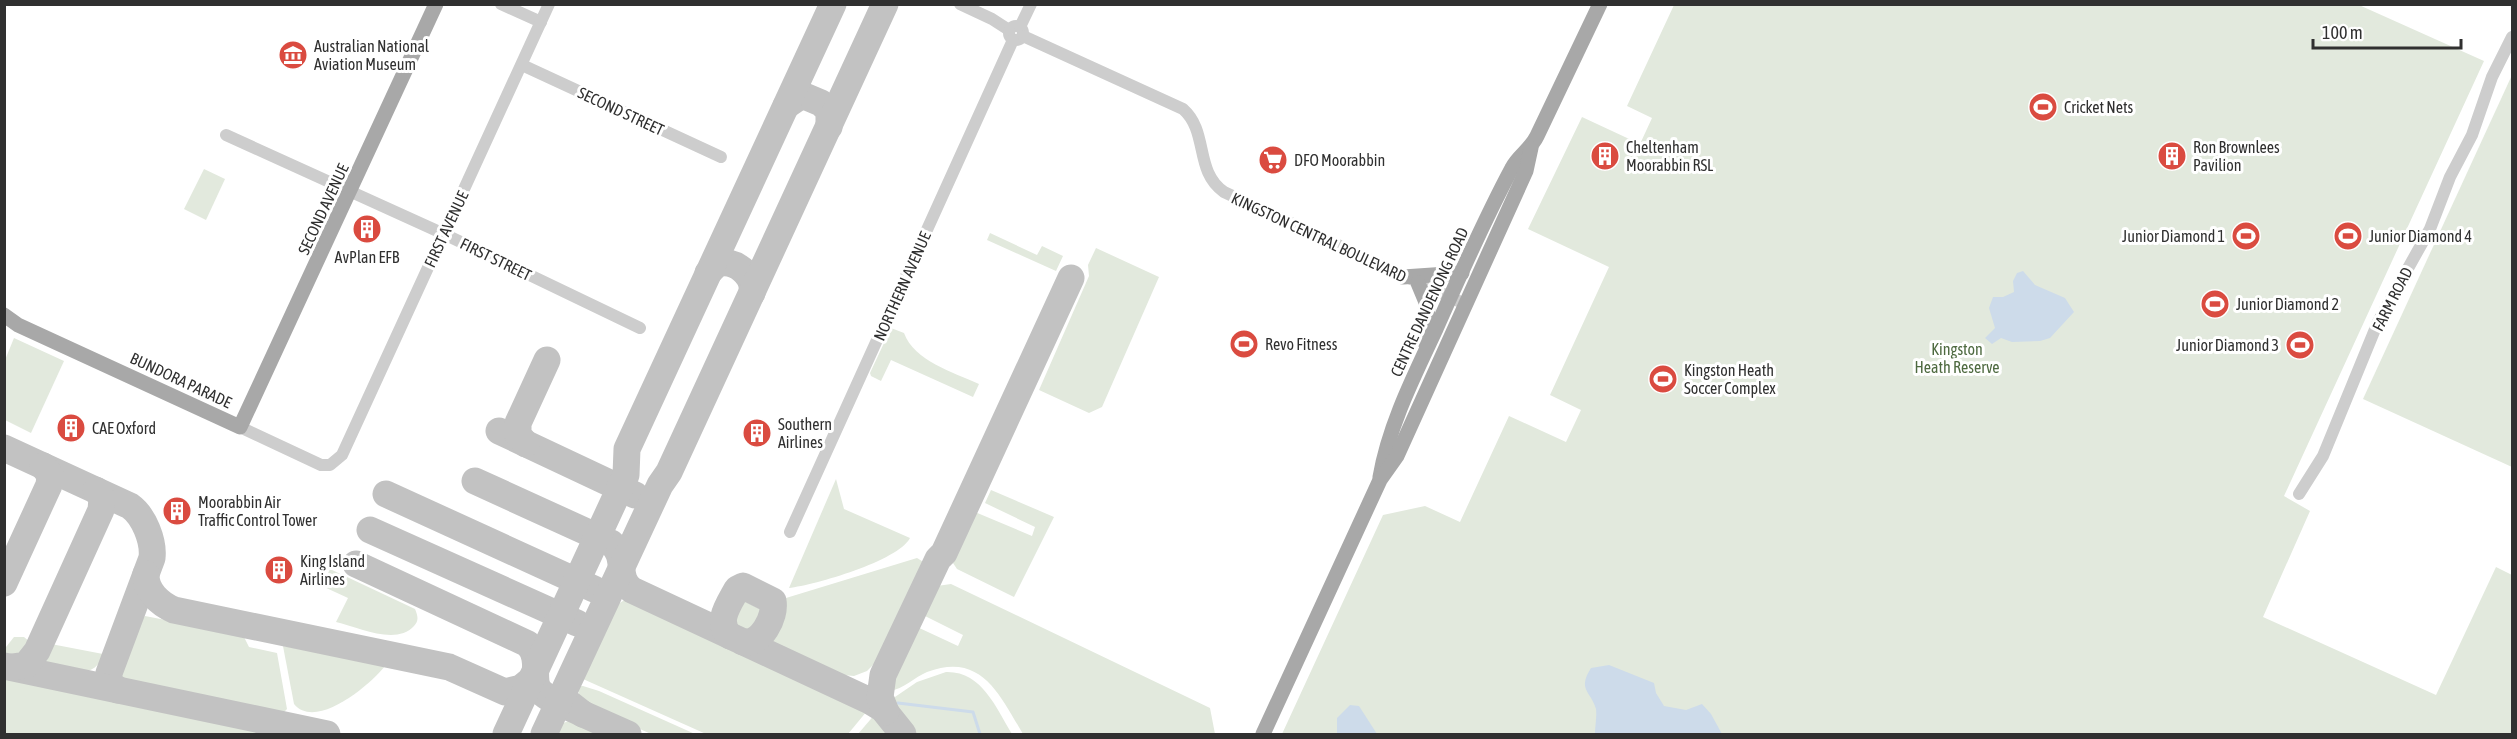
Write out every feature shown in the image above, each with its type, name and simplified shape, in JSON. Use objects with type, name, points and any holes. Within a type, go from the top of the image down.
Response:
[{"type":"main road","name":"SECOND AVENUE","points":[[240,427],[351,192],[436,4]]},
{"type":"main road","name":"CENTRE DANDENONG ROAD","points":[[1263,735],[1380,480],[1397,456],[1526,171],[1531,148],[1600,4]]},
{"type":"main road","name":"CENTRE DANDENONG ROAD","points":[[1380,480],[1384,453],[1424,355],[1513,165],[1531,148]]},
{"type":"main road","points":[[1403,277],[1462,273]]},
{"type":"main road","points":[[1418,283],[1428,307],[1424,355]]},
{"type":"main road","name":"BUNDORA PARADE","points":[[4,315],[18,325],[240,427]]},
{"type":"street","points":[[501,4],[541,22]]},
{"type":"street","name":"FIRST AVENUE","points":[[342,454],[549,4]]},
{"type":"street","name":"KINGSTON CENTRAL BOULEVARD","points":[[960,4],[1016,33],[1178,106],[1190,116],[1197,128],[1206,172],[1220,189],[1367,257],[1403,277],[1465,304]]},
{"type":"street","name":"NORTHERN AVENUE","points":[[790,532],[1030,4]]},
{"type":"street","name":"FARM ROAD","points":[[2299,494],[2323,456],[2348,402],[2378,322],[2430,229],[2450,177],[2472,135],[2492,77],[2512,37]]},
{"type":"street","name":"SECOND STREET","points":[[522,65],[721,157]]},
{"type":"street","name":"FIRST STREET","points":[[226,135],[444,234],[640,328]]},
{"type":"street","name":"BUNDORA PARADE","points":[[240,427],[321,465],[330,465],[342,454]]},
{"type":"green space","name":"Kingston Heath Reserve","points":[[1674,5],[2359,5],[2484,61],[2284,496],[2310,511],[2263,617],[2436,695],[2496,567],[2512,575],[2512,734],[1282,734],[1383,515],[1425,506],[1460,522],[1509,416],[1566,442],[1581,410],[1550,395],[1609,267],[1528,229],[1582,117],[1640,144],[1652,118],[1627,106]]},
{"type":"green space","points":[[2512,75],[2512,467],[2363,399]]},
{"type":"green space","points":[[204,169],[225,179],[206,220],[184,209]]},
{"type":"green space","points":[[990,233],[1037,255],[1042,246],[1063,256],[1056,271],[987,240]]},
{"type":"green space","points":[[1096,248],[1159,277],[1102,407],[1089,413],[1039,390],[1089,276],[1088,265]]},
{"type":"green space","points":[[891,328],[904,333],[909,343],[925,358],[979,384],[973,397],[891,360],[881,381],[871,376],[870,373]]},
{"type":"green space","points":[[14,338],[64,361],[31,433],[5,420],[5,360]]},
{"type":"green space","points":[[836,479],[844,509],[910,538],[902,547],[873,563],[836,577],[789,588]]},
{"type":"green space","points":[[991,490],[1054,517],[1014,597],[957,569],[953,563],[975,512],[1032,536],[1035,527],[985,503]]},
{"type":"green space","points":[[917,558],[925,563],[883,655],[867,671],[854,676],[832,674],[777,649],[769,640],[786,598]]},
{"type":"green space","points":[[330,569],[415,609],[418,618],[416,624],[406,632],[387,635],[336,622],[348,598],[322,586]]},
{"type":"green space","points":[[951,584],[1210,708],[1215,734],[1023,734],[1006,705],[987,681],[975,672],[962,667],[946,667],[927,672],[900,688],[890,691],[895,668],[915,626],[958,646],[963,635],[921,614],[937,586]]},
{"type":"green space","points":[[626,599],[652,608],[867,707],[867,711],[848,734],[706,734],[583,679],[615,606]]},
{"type":"green space","points":[[740,599],[764,611],[756,628],[747,634],[738,631],[732,620]]},
{"type":"green space","points":[[145,616],[243,635],[249,647],[277,653],[287,709],[282,714],[273,714],[123,683],[119,679],[119,672],[138,623]]},
{"type":"green space","points":[[14,637],[24,637],[30,642],[28,653],[17,661],[6,656],[6,647]]},
{"type":"green space","points":[[51,644],[103,654],[99,663],[93,668],[86,671],[68,672],[40,664],[44,650]]},
{"type":"green space","points":[[283,646],[379,662],[385,666],[368,683],[342,702],[329,709],[316,712],[304,711],[294,704]]},
{"type":"green space","points":[[946,672],[959,673],[978,684],[994,703],[1012,734],[911,734],[892,699],[917,682]]},
{"type":"green space","points":[[4,674],[276,732],[287,734],[5,734]]},
{"type":"green space","points":[[577,686],[583,686],[695,734],[651,734],[585,704],[579,695]]},
{"type":"green space","points":[[876,713],[893,734],[858,734]]},
{"type":"green space","points":[[571,720],[590,727],[594,734],[553,734],[561,724]]},
{"type":"water","points":[[2023,271],[2035,285],[2065,298],[2074,312],[2050,338],[2040,341],[2012,342],[2001,338],[1992,344],[1985,338],[1995,328],[1989,308],[1993,297],[2003,297],[2014,292],[2013,281],[2017,273]]},
{"type":"water","points":[[1609,665],[1654,683],[1656,693],[1664,706],[1686,710],[1702,704],[1711,714],[1722,734],[1595,734],[1596,709],[1586,690],[1585,681],[1591,668]]},
{"type":"water","points":[[1350,705],[1359,706],[1377,734],[1337,734],[1337,718]]},
{"type":"waterway","points":[[898,703],[973,712],[980,734]]},
{"type":"taxiway","points":[[506,734],[626,475],[627,449],[833,4]]},
{"type":"taxiway","points":[[544,734],[660,485],[669,472],[885,4]]},
{"type":"taxiway","points":[[786,106],[802,95],[821,103],[829,111],[829,127]]},
{"type":"taxiway","points":[[708,273],[717,264],[730,263],[747,274],[752,293]]},
{"type":"taxiway","points":[[886,712],[880,697],[883,675],[938,559],[944,553],[1071,278]]},
{"type":"taxiway","points":[[526,444],[518,435],[518,423],[547,360]]},
{"type":"taxiway","points":[[499,431],[635,495]]},
{"type":"taxiway","points":[[4,448],[130,506],[140,516],[147,529],[152,558],[109,673],[109,683],[118,690]]},
{"type":"taxiway","points":[[4,583],[49,485],[50,475],[43,466]]},
{"type":"taxiway","points":[[475,481],[611,543],[619,555],[624,580],[632,590],[870,701],[883,709],[903,734]]},
{"type":"taxiway","points":[[12,667],[26,665],[37,651],[101,510],[102,498],[96,490]]},
{"type":"taxiway","points":[[386,494],[594,589]]},
{"type":"taxiway","points":[[370,530],[577,623]]},
{"type":"taxiway","points":[[356,564],[528,644],[535,657],[536,682],[541,692],[550,699],[583,714]]},
{"type":"taxiway","points":[[146,574],[148,586],[154,596],[174,610],[449,667],[505,692],[521,688],[532,679]]},
{"type":"taxiway","points":[[730,636],[724,625],[725,613],[737,589],[743,586],[773,601],[772,615],[766,629],[756,639],[743,642]]},
{"type":"taxiway","points":[[4,666],[327,734]]},
{"type":"taxiway","points":[[569,703],[583,714],[628,734]]},
{"type":"place","name":"Australian National Aviation Museum","points":[[293,55]]},
{"type":"place","name":"Cricket Nets","points":[[2043,107]]},
{"type":"place","name":"Cheltenham Moorabbin RSL","points":[[1605,156]]},
{"type":"place","name":"Ron Brownlees Pavilion","points":[[2172,156]]},
{"type":"place","name":"DFO Moorabbin","points":[[1273,160]]},
{"type":"place","name":"AvPlan EFB","points":[[367,229]]},
{"type":"place","name":"Junior Diamond 1","points":[[2246,236]]},
{"type":"place","name":"Junior Diamond 4","points":[[2348,236]]},
{"type":"place","name":"Junior Diamond 2","points":[[2215,304]]},
{"type":"place","name":"Revo Fitness","points":[[1244,344]]},
{"type":"place","name":"Junior Diamond 3","points":[[2300,345]]},
{"type":"place","name":"Kingston Heath Soccer Complex","points":[[1663,379]]},
{"type":"place","name":"CAE Oxford","points":[[71,428]]},
{"type":"place","name":"Southern Airlines","points":[[757,433]]},
{"type":"place","name":"Moorabbin Air Traffic Control Tower","points":[[177,511]]},
{"type":"place","name":"King Island Airlines","points":[[279,570]]}]
